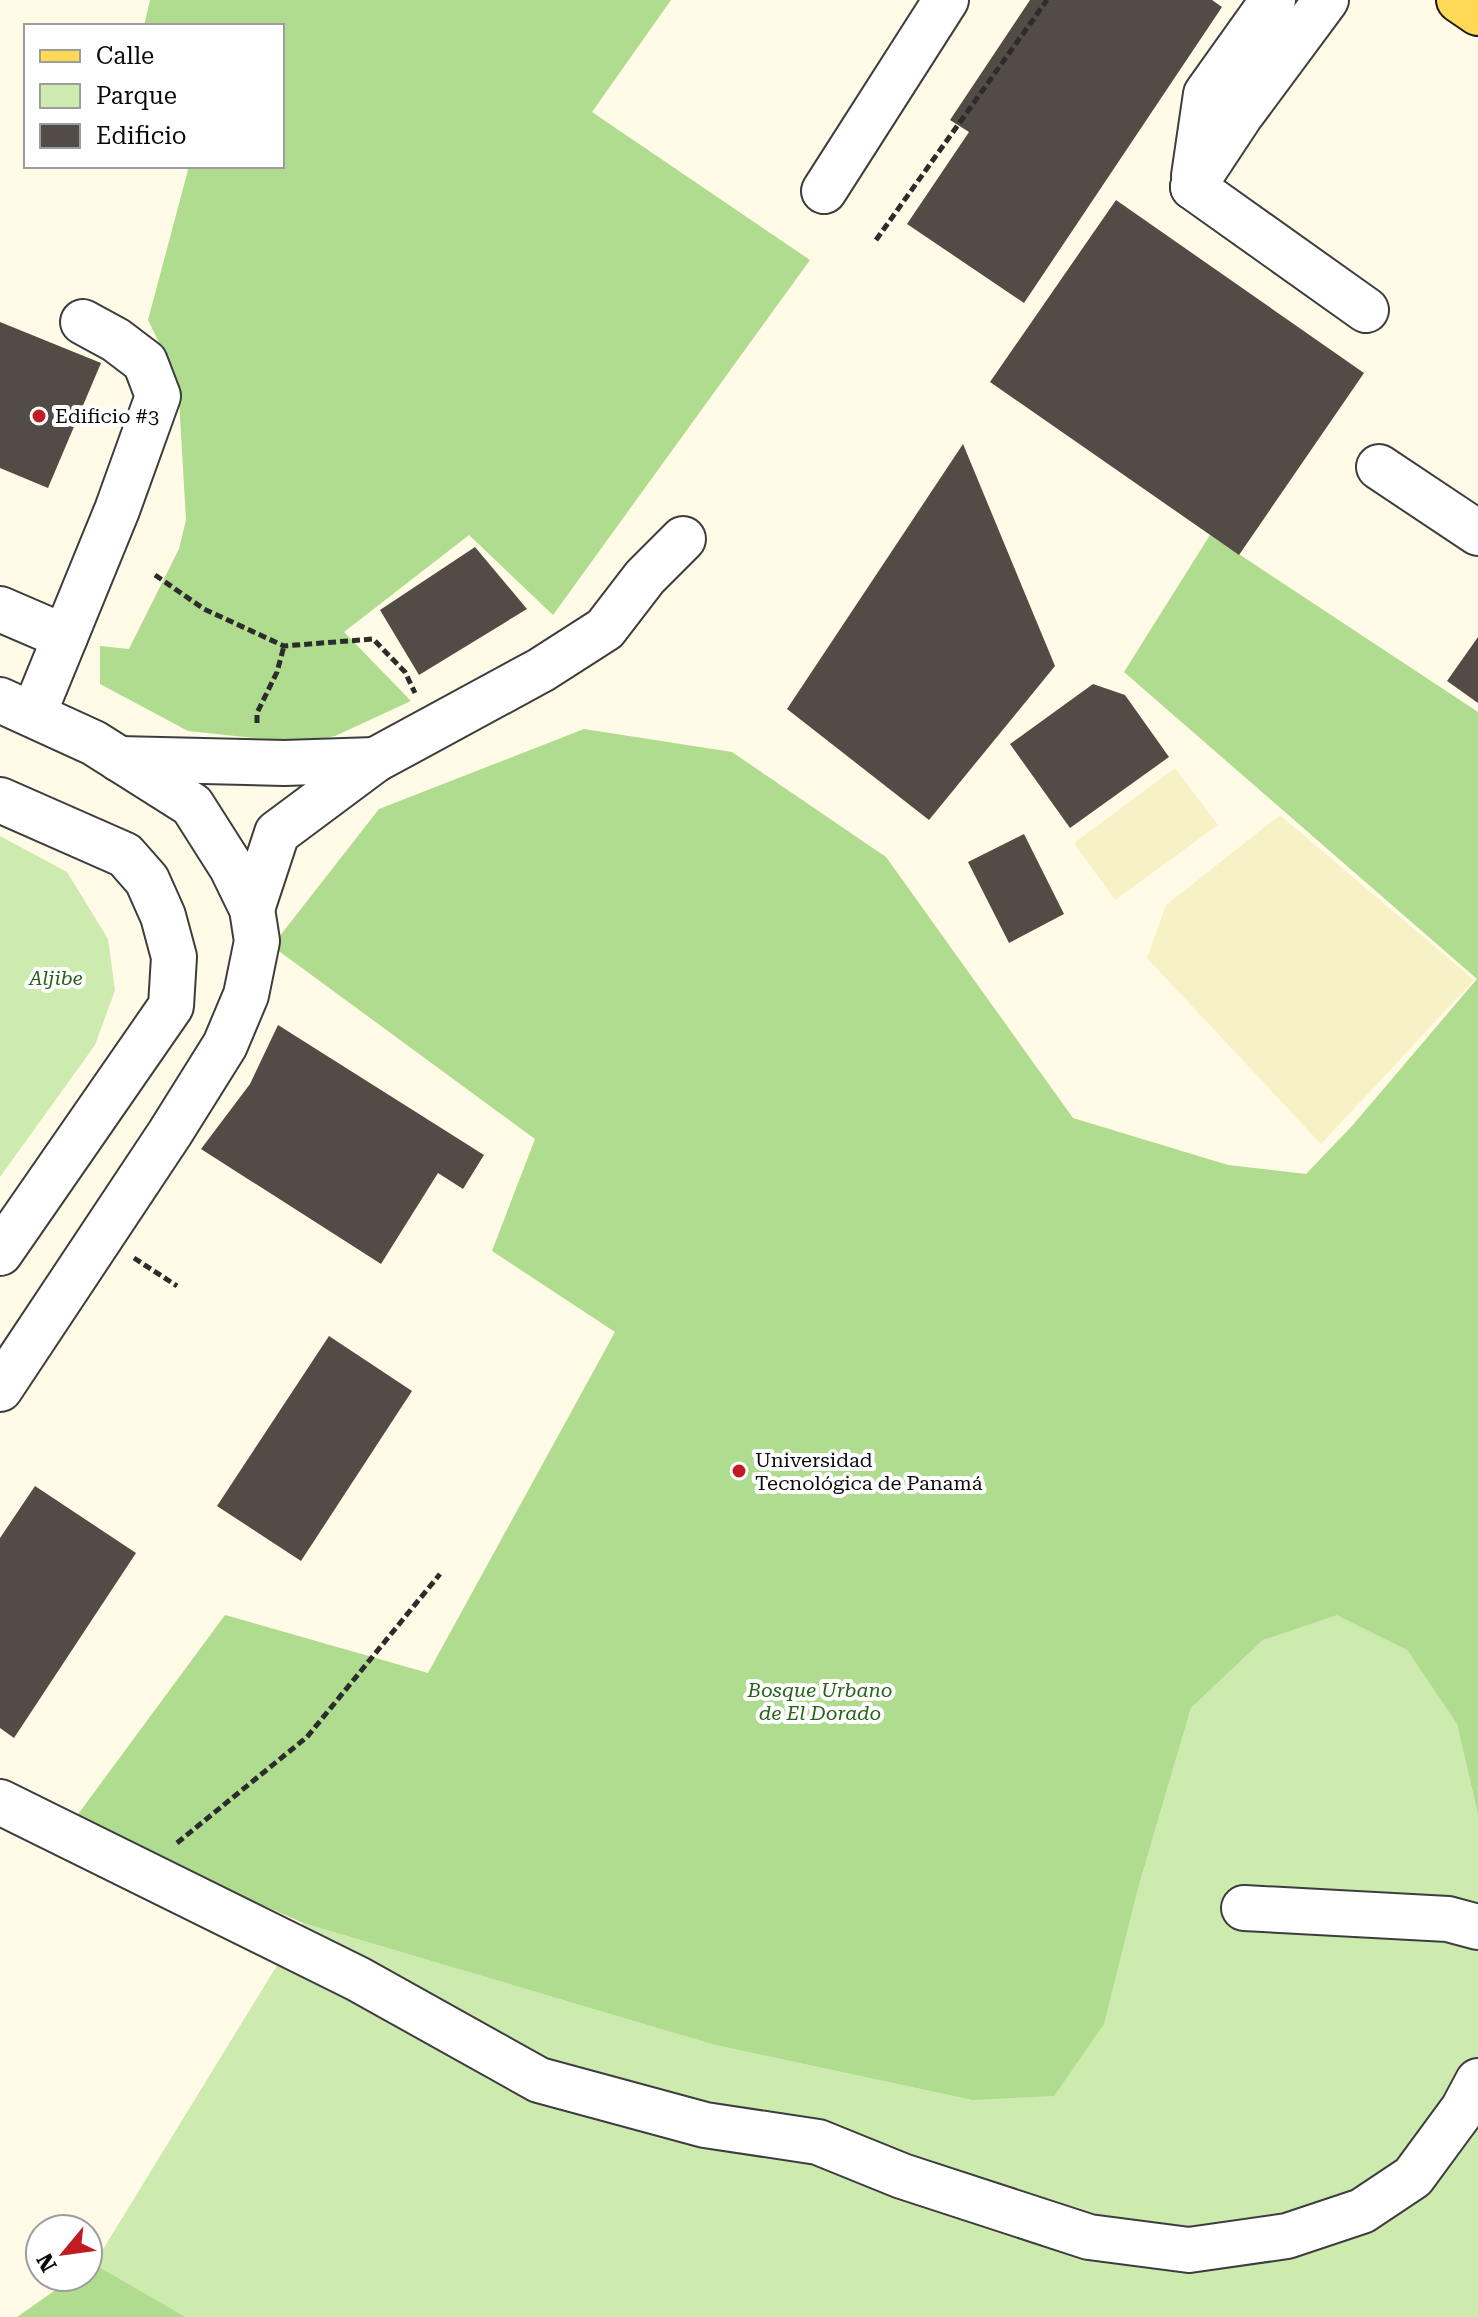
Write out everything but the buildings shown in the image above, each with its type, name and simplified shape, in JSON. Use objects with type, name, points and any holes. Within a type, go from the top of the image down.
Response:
[{"type":"main road","points":[[1459,0],[1478,13]]},
{"type":"street","points":[[824,191],[946,0]]},
{"type":"street","points":[[1193,187],[1206,94],[1273,0]]},
{"type":"street","points":[[1193,187],[1240,116],[1326,0]]},
{"type":"street","points":[[1193,187],[1366,310]]},
{"type":"street","points":[[0,1389],[225,1045],[246,995],[257,941],[252,909],[232,868],[192,805],[94,743],[17,707],[65,637],[117,510],[158,396],[145,362],[116,340],[83,322]]},
{"type":"street","points":[[1379,467],[1478,533]]},
{"type":"street","points":[[252,909],[277,833],[375,760],[541,670],[605,629],[645,577],[683,539]]},
{"type":"street","points":[[0,609],[65,637]]},
{"type":"street","points":[[119,759],[284,763],[375,760]]},
{"type":"street","points":[[0,800],[125,855],[147,880],[163,916],[174,957],[171,1006],[0,1253]]},
{"type":"street","points":[[0,1802],[358,1979],[539,2080],[705,2125],[818,2142],[902,2176],[1089,2237],[1189,2250],[1287,2236],[1362,2211],[1413,2177],[1463,2109],[1478,2081]]},
{"type":"street","points":[[1244,1908],[1448,1919],[1478,1927]]},
{"type":"path","points":[[876,240],[1047,0]]},
{"type":"path","points":[[155,575],[204,609],[284,646],[373,639],[405,672],[417,696]]},
{"type":"path","points":[[258,729],[257,713],[277,672],[284,646]]},
{"type":"path","points":[[125,1253],[177,1286]]},
{"type":"path","points":[[142,1872],[307,1737],[440,1574]]},
{"type":"shaded area","points":[[1175,768],[1218,825],[1115,900],[1074,843]]},
{"type":"shaded area","points":[[1280,815],[1474,980],[1321,1144],[1147,958],[1166,905]]},
{"type":"green space","points":[[150,0],[671,0],[592,112],[810,260],[553,615],[469,535],[344,632],[411,701],[335,736],[300,743],[188,731],[100,684],[100,646],[129,649],[179,549],[186,520],[178,381],[148,320],[188,170],[186,168],[284,168],[284,24],[144,24]]},
{"type":"green space","name":"Bosque Urbano de El Dorado","points":[[1210,535],[1478,712],[1478,1815],[1457,1724],[1407,1650],[1337,1615],[1263,1640],[1191,1708],[1139,1885],[1104,2024],[1054,2096],[972,2100],[715,2045],[303,1923],[73,1821],[225,1615],[428,1673],[615,1332],[492,1251],[535,1139],[272,946],[379,809],[584,729],[732,752],[886,857],[1073,1118],[1228,1165],[1306,1174],[1352,1126],[1477,979],[1124,672]]},
{"type":"green space","name":"Aljibe","points":[[0,836],[67,872],[108,939],[115,990],[95,1045],[0,1177]]},
{"type":"green space","points":[[1337,1614],[1407,1650],[1457,1724],[1478,1815],[1478,2317],[185,2317],[104,2270],[104,2248],[303,1923],[715,2045],[972,2100],[1104,2023],[1139,1885],[1191,1708],[1263,1640]]},
{"type":"green space","points":[[104,2270],[185,2317],[17,2317],[51,2293],[104,2293]]},
{"type":"place","name":"Edificio #3","points":[[39,416]]},
{"type":"place","name":"Universidad Tecnológica de Panamá","points":[[739,1471]]}]
